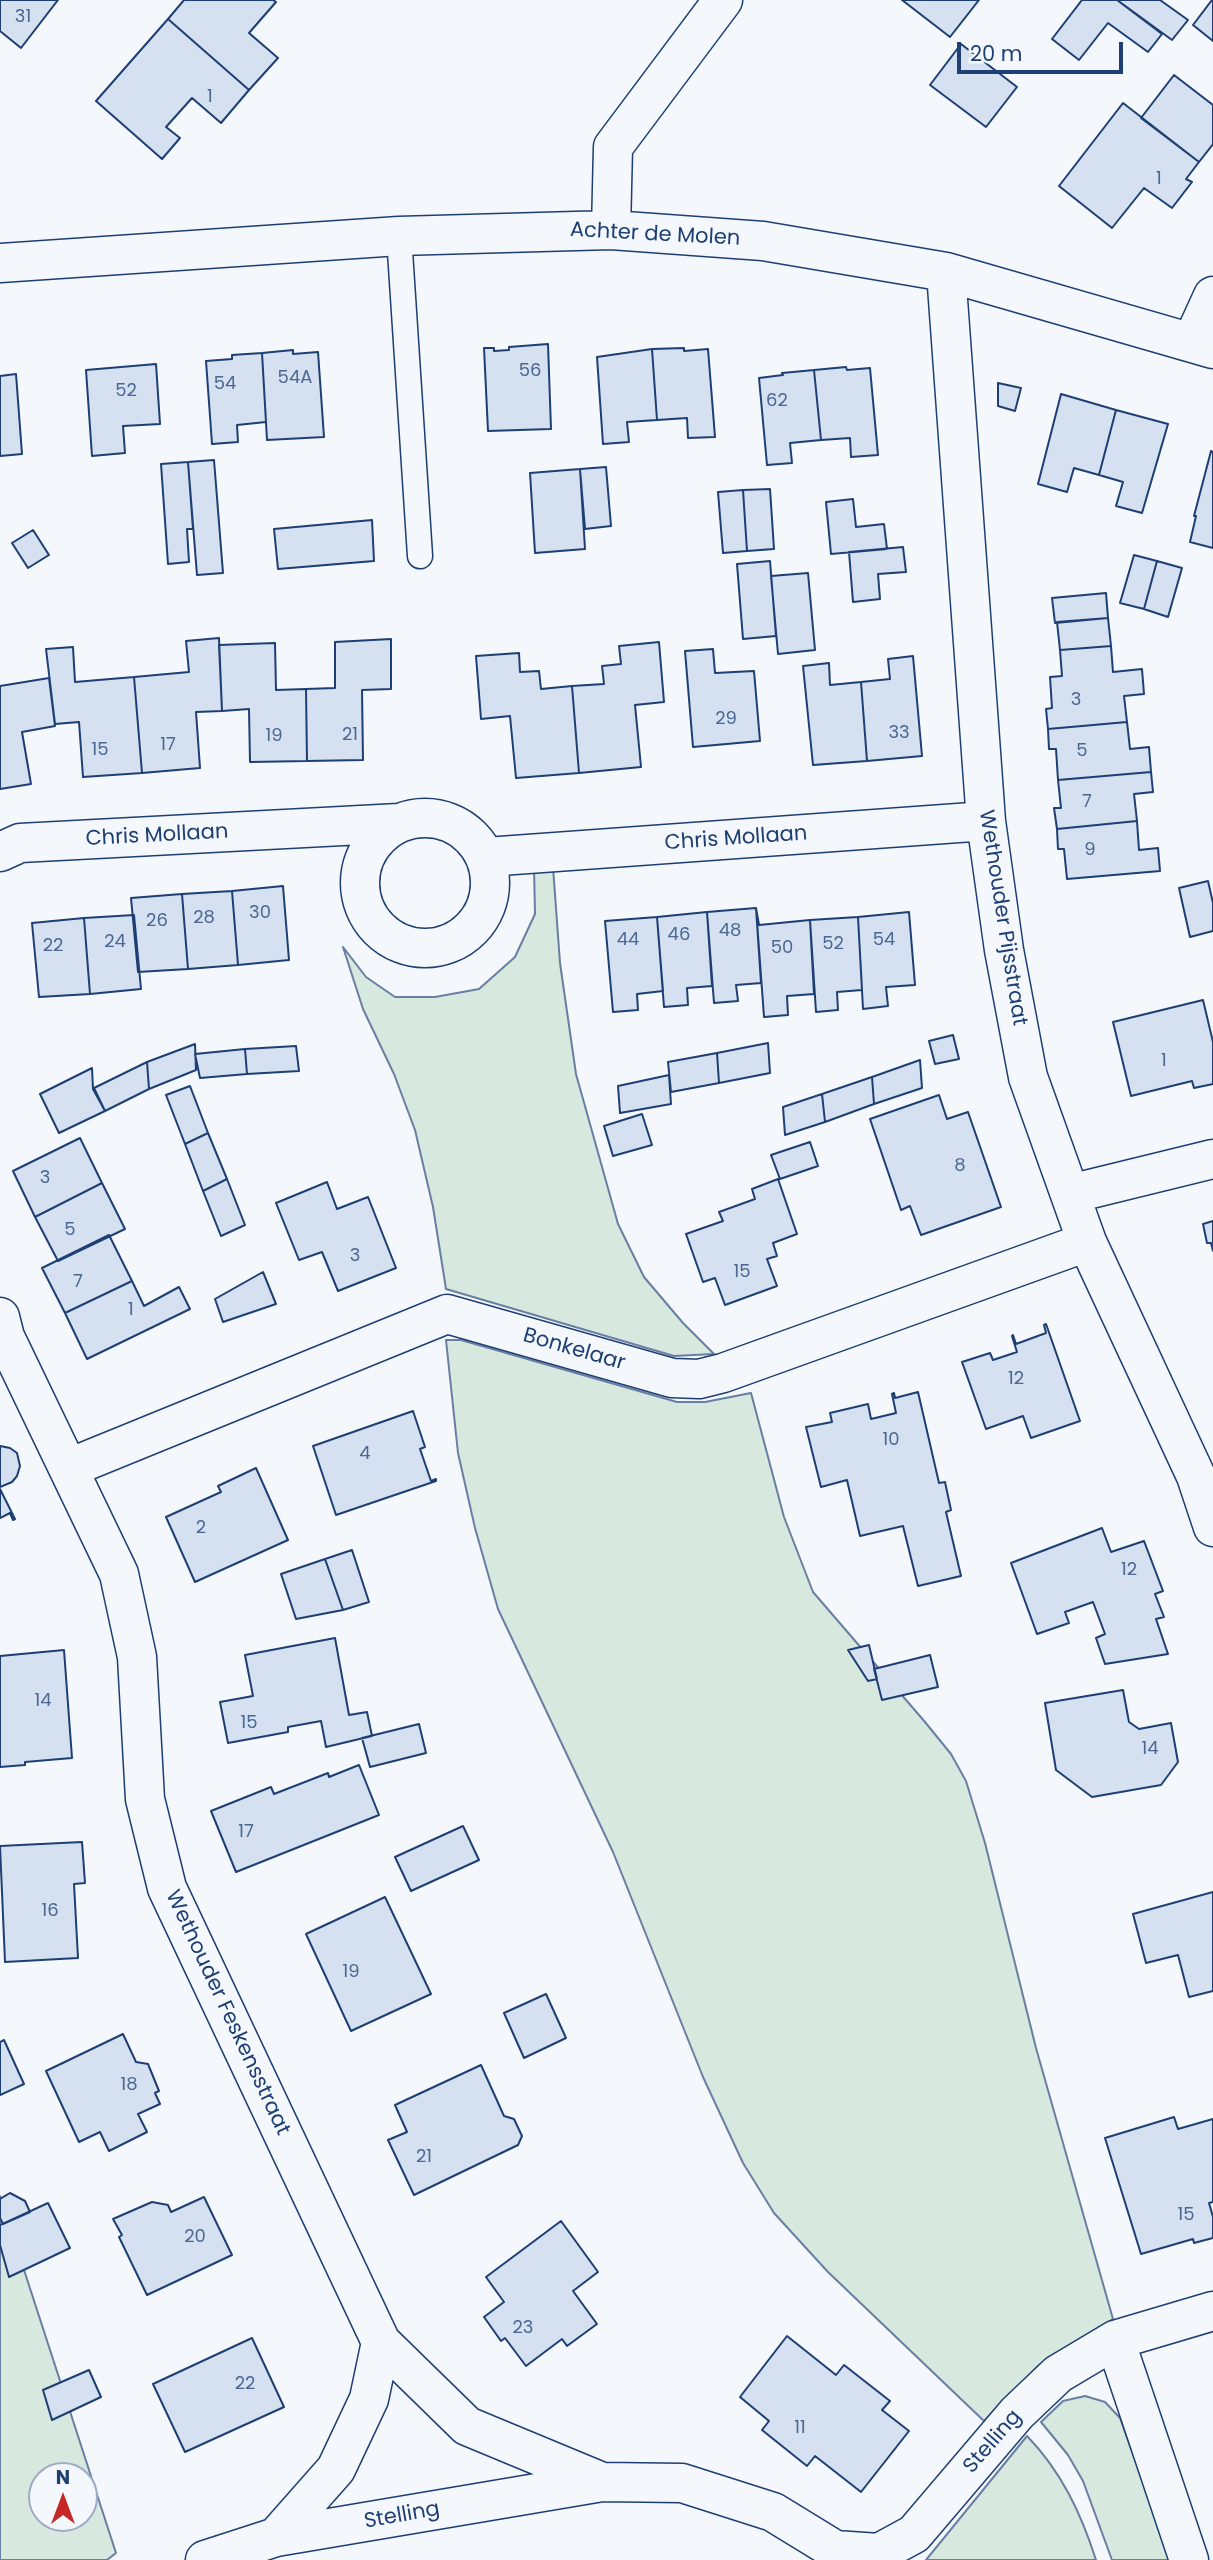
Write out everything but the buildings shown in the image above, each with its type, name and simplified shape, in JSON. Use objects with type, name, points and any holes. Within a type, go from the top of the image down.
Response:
[{"type":"street","points":[[611,230],[613,147],[706,6]]},
{"type":"street","name":"Achter de Molen","points":[[0,263],[399,236],[611,230],[763,241],[946,272],[1203,346]]},
{"type":"street","name":"Wethouder Pijsstraat","points":[[946,272],[986,821],[1004,950],[1028,1077],[1087,1242],[1196,1476],[1213,1527]]},
{"type":"street","points":[[1203,346],[1213,296]]},
{"type":"street","name":"Chris Mollaan","points":[[0,852],[20,843],[399,823],[419,817],[436,818],[459,827],[475,840],[486,857],[986,821]]},
{"type":"street","points":[[399,823],[382,834],[368,852],[361,873],[361,895],[369,916],[384,933],[403,944],[425,948],[446,944],[465,934],[480,919],[489,900],[491,878],[486,857]]},
{"type":"street","points":[[1070,1194],[1213,1159]]},
{"type":"street","name":"Bonkelaar","points":[[69,1468],[447,1314],[672,1378],[699,1379],[723,1373],[1087,1242]]},
{"type":"street","name":"Wethouder Feskensstraat","points":[[2,1331],[119,1574],[137,1657],[145,1799],[167,1888],[381,2342]]},
{"type":"street","name":"Stelling","points":[[205,2560],[275,2537],[603,2482],[682,2483],[773,2512],[835,2550],[880,2557],[914,2534],[1017,2413],[1058,2374],[1115,2340],[1213,2311]]},
{"type":"street","points":[[1115,2340],[1189,2560]]},
{"type":"street","points":[[275,2537],[336,2469],[369,2399],[381,2342]]},
{"type":"street","name":"Stelling","points":[[381,2342],[467,2426],[603,2482]]},
{"type":"lane","points":[[399,236],[420,556]]},
{"type":"shaded area","points":[[553,867],[560,963],[576,1074],[618,1224],[644,1277],[714,1354],[674,1356],[446,1289],[433,1207],[415,1130],[394,1074],[363,1009],[343,947],[366,977],[395,997],[435,997],[479,989],[515,957],[535,914],[534,868]]},
{"type":"shaded area","points":[[446,1340],[461,1340],[677,1402],[705,1402],[751,1393],[784,1517],[813,1592],[951,1754],[966,1781],[985,1843],[1036,2048],[1113,2319],[1038,2366],[984,2421],[828,2272],[774,2213],[743,2163],[703,2077],[613,1852],[498,1609],[475,1528],[458,1453]]},
{"type":"shaded area","points":[[0,2196],[86,2462],[28,2462],[28,2532],[98,2532],[98,2498],[116,2553],[107,2560],[0,2560]]},
{"type":"shaded area","points":[[1085,2396],[1105,2402],[1120,2418],[1171,2560],[1112,2560],[1083,2481],[1068,2455],[1041,2422],[1063,2401]]},
{"type":"shaded area","points":[[1027,2436],[1050,2464],[1069,2494],[1096,2560],[926,2560]]}]
